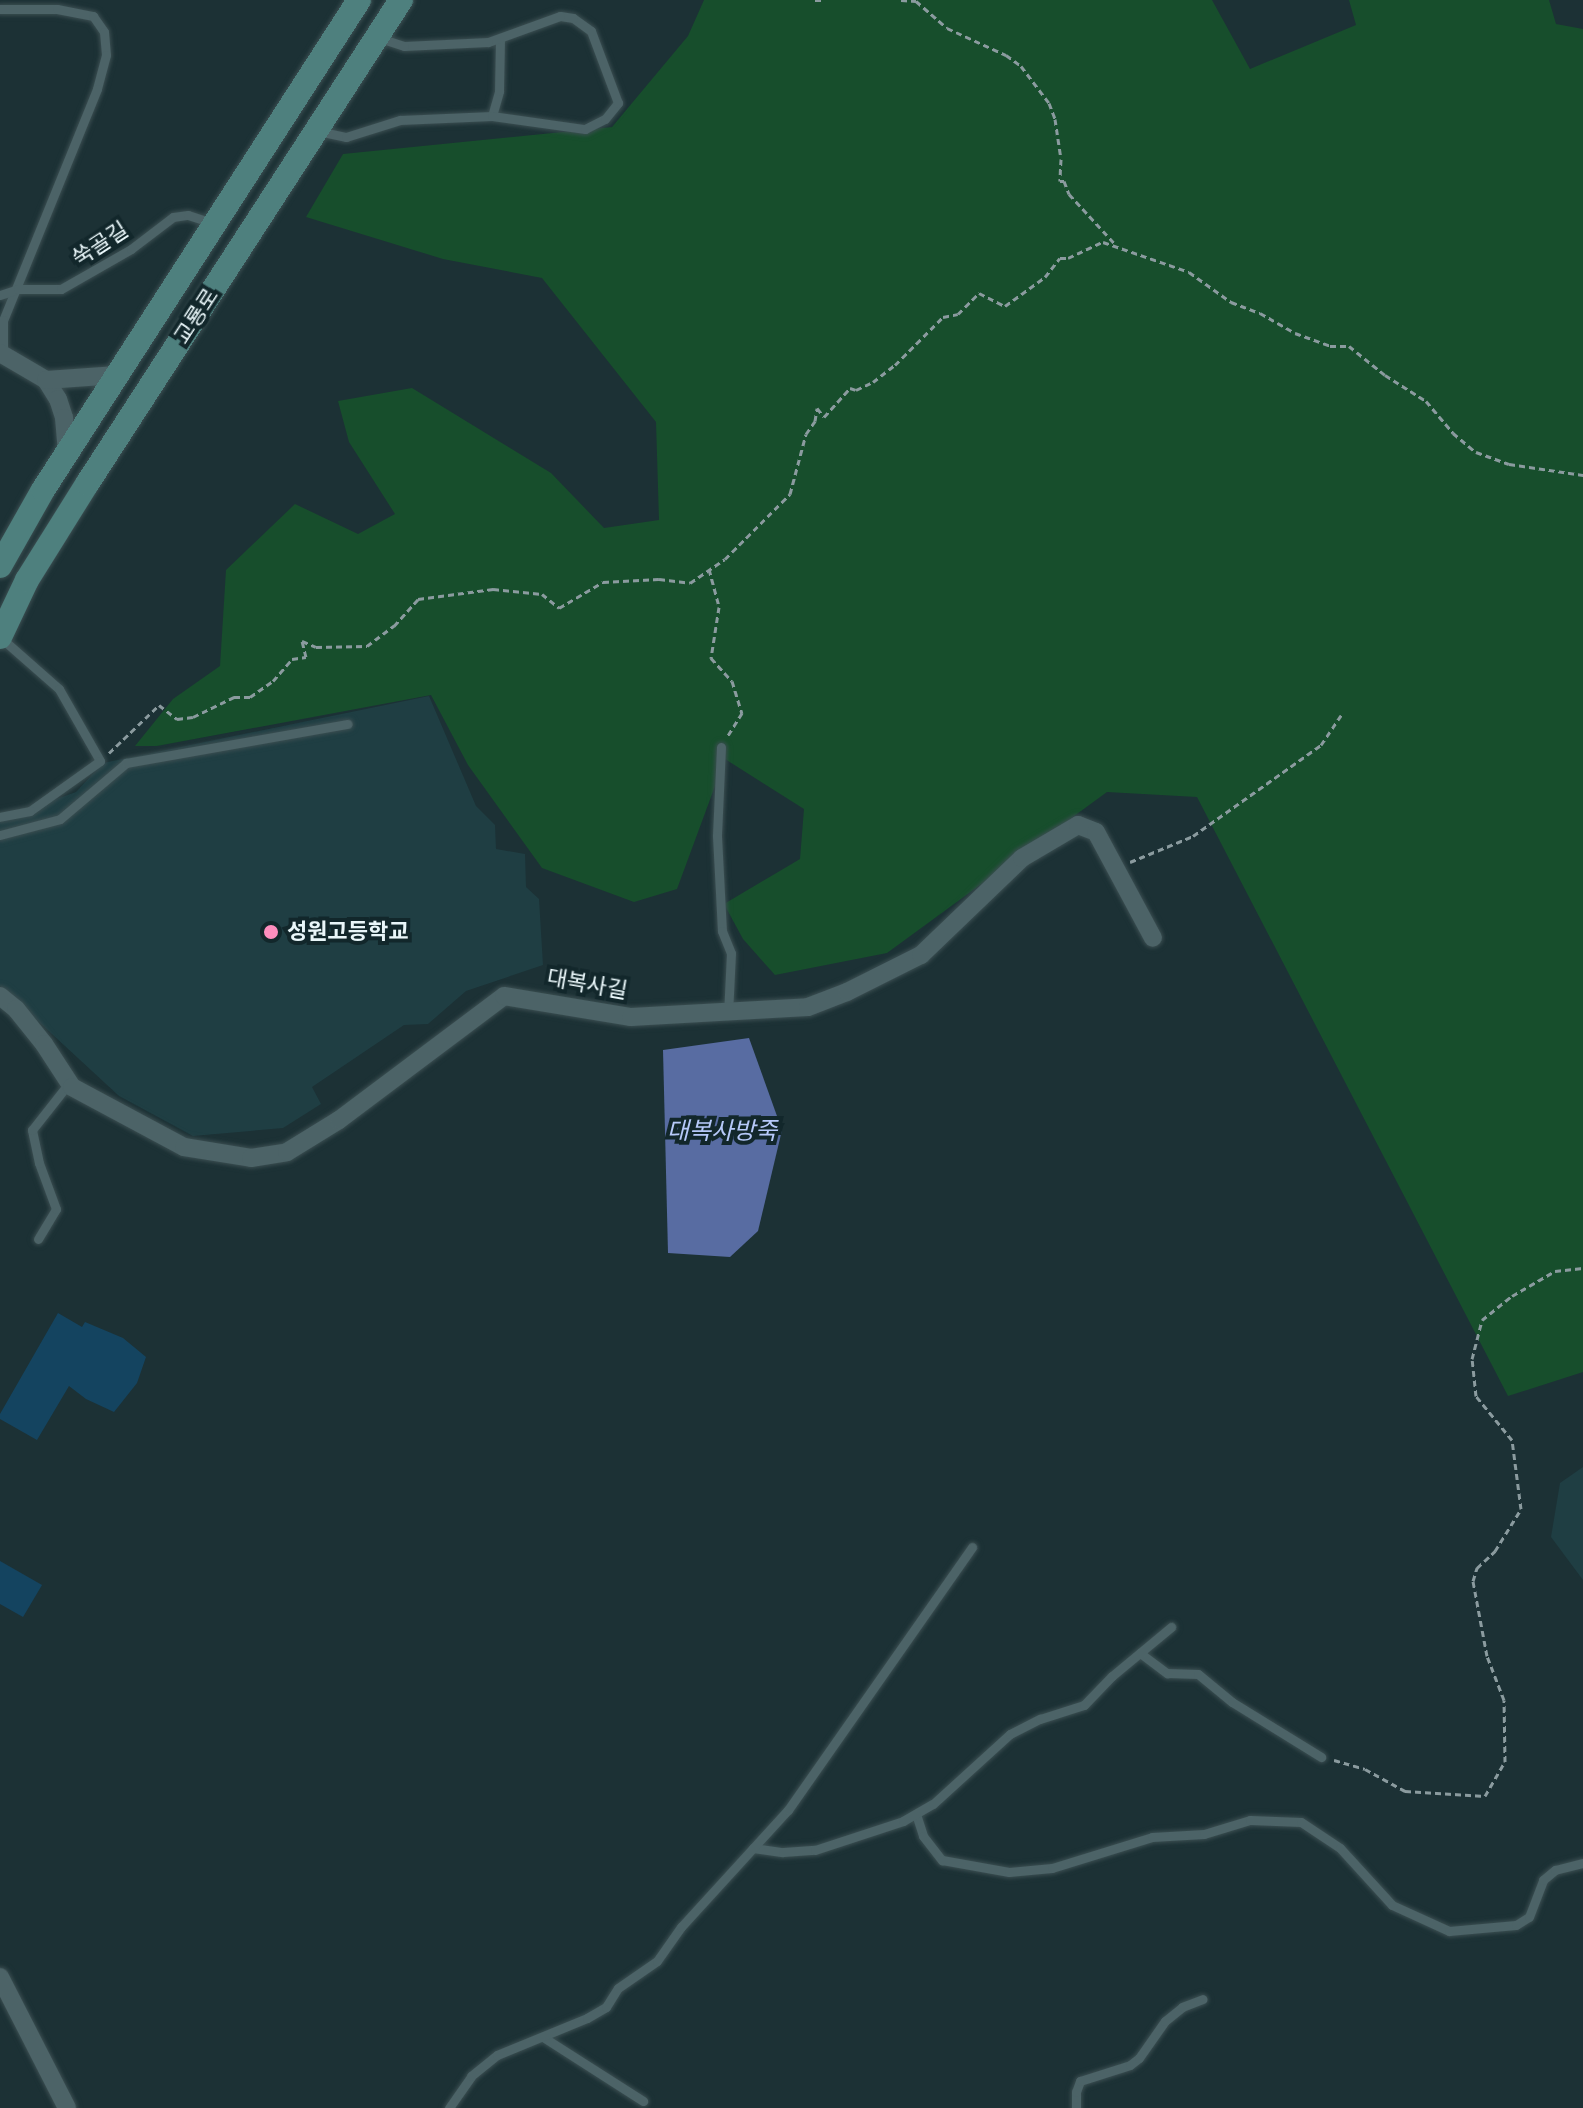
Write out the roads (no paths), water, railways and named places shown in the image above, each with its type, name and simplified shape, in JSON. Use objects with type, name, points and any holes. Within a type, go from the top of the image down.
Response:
[{"type":"street","name":"교룡로","points":[[0,566],[67,452],[359,0]]},
{"type":"street","name":"교룡로","points":[[0,637],[27,580],[401,0]]},
{"type":"street","points":[[2,354],[46,380],[68,381],[117,375]]},
{"type":"street","points":[[46,380],[61,409],[67,452]]},
{"type":"street","name":"대복사길","points":[[0,996],[16,1009],[69,1083],[116,1114],[184,1147],[251,1158],[287,1152],[339,1120],[504,996],[631,1017],[728,1014],[808,1007],[847,992],[921,955],[1022,858],[1078,825],[1096,832],[1153,938]]},
{"type":"street","points":[[0,1977],[67,2108]]},
{"type":"lane","points":[[0,9],[26,4],[80,11],[93,16],[104,32],[106,55],[97,89],[3,320],[2,354]]},
{"type":"lane","points":[[316,131],[346,137],[400,120],[492,116],[585,129],[605,119],[618,103],[591,31],[573,18],[560,16],[500,39],[404,46],[377,37]]},
{"type":"lane","points":[[492,116],[499,91],[500,39]]},
{"type":"lane","name":"쑥골길","points":[[0,295],[18,289],[61,289],[131,249],[173,217],[188,215],[215,224]]},
{"type":"lane","points":[[0,637],[59,689],[100,761],[30,811],[0,817]]},
{"type":"lane","points":[[0,835],[60,819],[126,763],[348,724]]},
{"type":"lane","points":[[721,747],[717,836],[722,931],[731,953],[728,1014]]},
{"type":"lane","points":[[38,1239],[56,1209],[39,1163],[32,1130],[69,1083]]},
{"type":"lane","points":[[449,2108],[471,2076],[497,2055],[606,2007],[618,1988],[657,1961],[681,1927],[788,1810],[972,1547]]},
{"type":"lane","points":[[753,1848],[783,1852],[815,1850],[916,1814],[960,1781],[1010,1734],[1040,1719],[1084,1705],[1171,1627]]},
{"type":"lane","points":[[1140,1653],[1167,1673],[1198,1674],[1232,1702],[1321,1757]]},
{"type":"lane","points":[[916,1814],[923,1836],[942,1860],[1009,1872],[1052,1868],[1152,1837],[1204,1834],[1250,1820],[1301,1822],[1340,1848],[1392,1905],[1449,1931],[1516,1925],[1529,1917],[1543,1880],[1555,1870],[1583,1863]]},
{"type":"lane","points":[[1076,2108],[1080,2081],[1130,2065],[1139,2058],[1165,2021],[1182,2007],[1203,1999]]},
{"type":"lane","points":[[543,2037],[643,2101]]},
{"type":"water","name":"대복사방죽","points":[[749,1038],[782,1130],[758,1231],[730,1257],[668,1253],[663,1050]]},
{"type":"place","name":"성원고등학교","points":[[271,932]]}]
